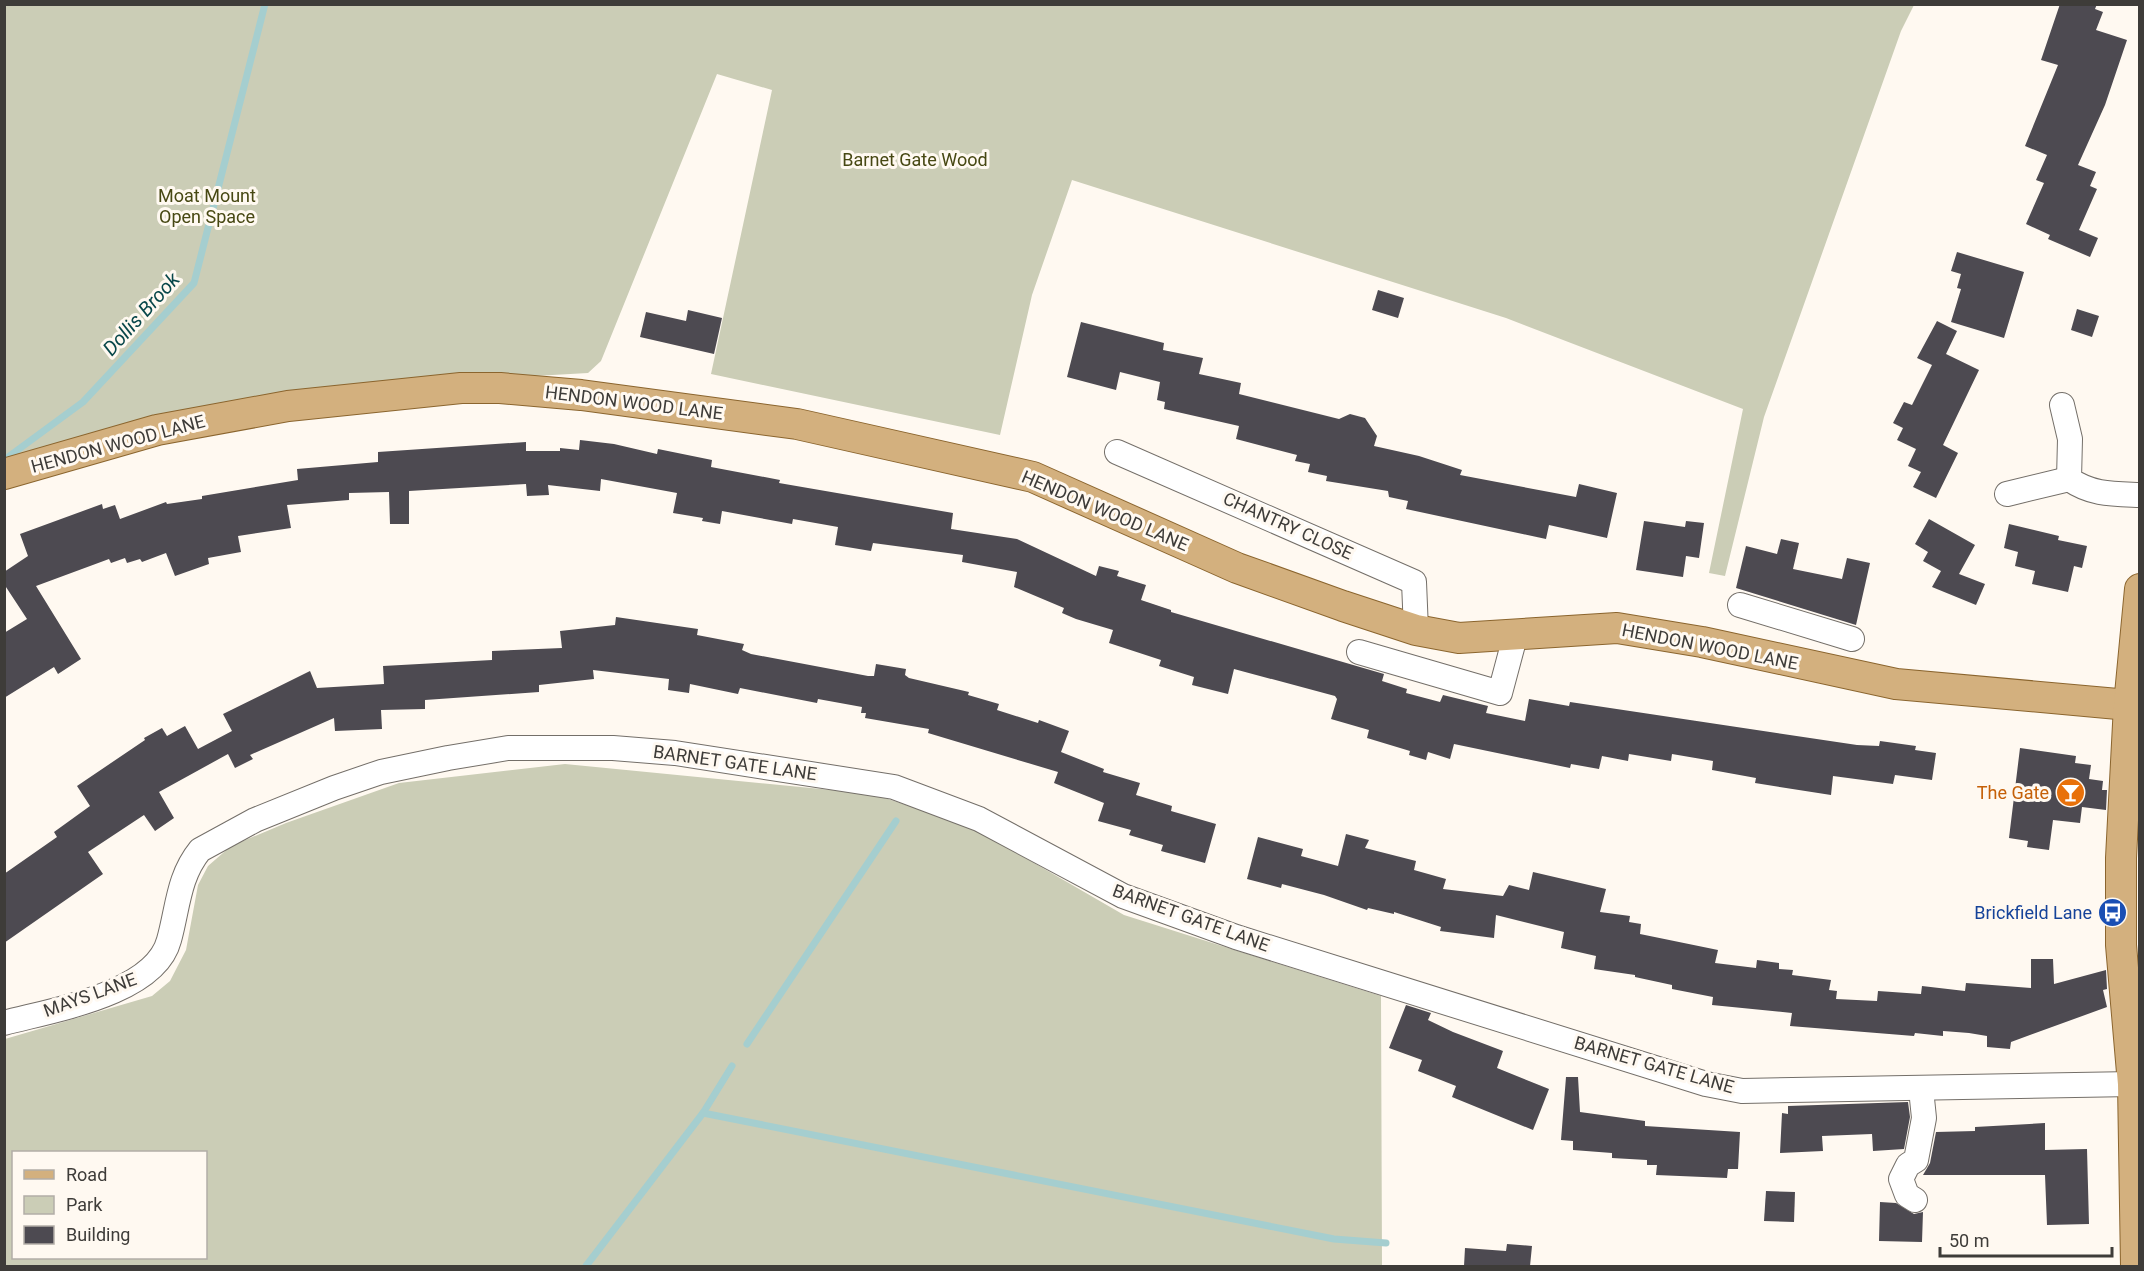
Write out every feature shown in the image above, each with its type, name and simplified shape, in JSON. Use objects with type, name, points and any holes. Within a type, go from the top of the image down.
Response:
[{"type":"main road","name":"HENDON WOOD LANE","points":[[4,474],[157,430],[288,406],[461,388],[500,388],[581,395],[797,424],[1033,477],[1237,568],[1416,630],[1459,638],[1617,628],[1702,642],[1896,684],[2133,697]]},
{"type":"main road","points":[[2136,1266],[2133,1084],[2121,945],[2130,901],[2133,697],[2139,589]]},
{"type":"street","points":[[2062,405],[2068,422],[2070,439],[2069,480]]},
{"type":"street","name":"CHANTRY CLOSE","points":[[1117,452],[1414,582],[1416,630]]},
{"type":"street","points":[[2007,494],[2069,480],[2083,489],[2098,493],[2139,495]]},
{"type":"street","points":[[1740,606],[1852,639]]},
{"type":"street","points":[[1791,663],[1801,624]]},
{"type":"street","points":[[1359,652],[1500,693],[1516,633]]},
{"type":"street","name":"BARNET GATE LANE","points":[[200,850],[255,820],[334,788],[381,772],[448,758],[508,748],[613,748],[675,753],[894,787],[979,819],[1135,901],[1236,938],[1706,1084],[1742,1091],[2133,1084]]},
{"type":"street","name":"MAYS LANE","points":[[4,1023],[93,998],[140,978],[150,971],[169,942],[184,875],[200,850]]},
{"type":"street","points":[[1915,1200],[1907,1195],[1901,1179],[1908,1165],[1916,1160],[1924,1118],[1921,1089]]},
{"type":"green space","name":"Moat Mount Open Space","points":[[5,5],[1914,5],[1901,31],[1764,417],[1725,576],[1709,573],[1743,409],[1506,318],[1072,180],[1032,295],[1000,435],[711,374],[772,90],[717,74],[601,361],[588,373],[461,380],[5,466]]},
{"type":"green space","points":[[565,764],[873,794],[972,827],[1124,915],[1381,996],[1382,1266],[5,1266],[5,1039],[152,996],[170,981],[186,950],[198,885],[208,866],[231,846],[286,823],[399,783]]},
{"type":"building","points":[[2060,4],[2097,4],[2095,9],[2103,12],[2096,30],[2127,40],[2105,105],[2078,165],[2096,172],[2090,186],[2097,189],[2079,230],[2098,238],[2090,257],[2048,239],[2050,235],[2026,224],[2044,183],[2036,180],[2047,155],[2025,146],[2058,65],[2041,60]]},
{"type":"building","points":[[1957,252],[2024,272],[2004,338],[1951,322],[1961,289],[1957,288],[1961,274],[1951,271]]},
{"type":"building","points":[[1378,290],[1404,298],[1398,318],[1372,310]]},
{"type":"building","points":[[2077,309],[2099,316],[2092,337],[2071,330]]},
{"type":"building","points":[[688,310],[722,318],[714,354],[640,337],[646,312],[686,321]]},
{"type":"building","points":[[1937,321],[1957,331],[1946,354],[1979,370],[1943,445],[1958,453],[1936,498],[1913,487],[1921,472],[1908,466],[1916,449],[1897,440],[1903,428],[1893,423],[1904,402],[1912,405],[1932,365],[1917,358]]},
{"type":"building","points":[[1081,322],[1164,343],[1163,350],[1203,358],[1199,374],[1241,383],[1239,394],[1339,419],[1350,414],[1365,418],[1377,436],[1374,446],[1419,456],[1462,470],[1460,475],[1576,497],[1579,484],[1617,493],[1607,538],[1549,525],[1546,539],[1406,509],[1408,501],[1389,497],[1388,491],[1326,481],[1327,476],[1308,472],[1310,464],[1295,461],[1297,455],[1236,439],[1239,426],[1164,409],[1165,402],[1157,400],[1160,382],[1120,372],[1116,390],[1067,377]]},
{"type":"building","points":[[580,440],[614,444],[657,454],[658,449],[712,460],[711,467],[780,480],[779,483],[953,513],[951,529],[1017,539],[1096,576],[1099,566],[1119,571],[1117,576],[1146,585],[1141,600],[1171,610],[1171,612],[1384,674],[1382,681],[1407,689],[1406,693],[1440,702],[1443,695],[1488,706],[1486,713],[1525,721],[1529,699],[1569,706],[1570,702],[1857,745],[1879,746],[1880,741],[1916,746],[1915,750],[1936,753],[1932,780],[1895,775],[1893,784],[1833,776],[1831,795],[1755,783],[1756,778],[1712,770],[1713,761],[1672,754],[1671,761],[1629,754],[1628,761],[1602,756],[1599,769],[1571,764],[1570,768],[1454,744],[1450,759],[1428,752],[1426,760],[1409,755],[1410,751],[1367,738],[1369,730],[1331,719],[1337,699],[1335,696],[1234,669],[1228,694],[1192,685],[1194,677],[1159,666],[1161,660],[1109,643],[1113,630],[1062,613],[1064,608],[1014,587],[1017,572],[962,562],[963,555],[873,543],[871,551],[835,545],[838,527],[793,519],[792,524],[722,511],[720,524],[702,521],[703,518],[673,513],[677,493],[601,479],[600,491],[548,485],[549,495],[527,496],[526,484],[409,491],[409,524],[390,524],[389,492],[349,493],[349,500],[287,505],[291,528],[238,536],[241,552],[208,558],[209,564],[175,576],[166,553],[142,562],[140,559],[127,563],[125,558],[111,563],[109,559],[36,586],[81,659],[58,674],[54,667],[4,698],[4,633],[27,619],[4,584],[4,572],[28,556],[20,534],[102,504],[103,509],[115,505],[120,519],[166,502],[167,504],[202,499],[202,496],[298,480],[297,469],[378,462],[378,452],[526,442],[526,451],[560,451],[560,448],[579,450]]},
{"type":"building","points":[[1929,519],[1975,545],[1959,574],[1985,584],[1976,605],[1932,587],[1941,571],[1923,561],[1928,552],[1915,544]]},
{"type":"building","points":[[1644,521],[1685,527],[1686,521],[1704,523],[1699,558],[1686,556],[1683,577],[1636,570]]},
{"type":"building","points":[[2009,524],[2059,536],[2058,540],[2087,546],[2082,568],[2074,566],[2068,592],[2032,584],[2035,571],[2015,566],[2018,552],[2004,548]]},
{"type":"building","points":[[1781,539],[1799,543],[1793,569],[1842,579],[1847,558],[1870,563],[1856,625],[1736,588],[1746,546],[1777,554]]},
{"type":"building","points":[[616,617],[698,629],[697,635],[744,644],[742,650],[751,654],[868,676],[874,676],[876,664],[906,669],[905,675],[909,678],[969,692],[968,695],[999,704],[997,710],[1038,723],[1039,720],[1069,731],[1061,752],[1104,769],[1103,772],[1140,783],[1136,795],[1172,806],[1171,811],[1216,824],[1205,863],[1161,851],[1163,845],[1129,835],[1131,830],[1098,821],[1104,803],[1054,783],[1058,772],[928,733],[929,729],[865,718],[866,713],[861,713],[862,707],[818,699],[817,703],[740,688],[738,694],[690,684],[689,693],[668,690],[669,679],[593,670],[594,679],[539,685],[539,692],[425,700],[425,709],[381,710],[382,729],[335,731],[334,718],[250,755],[253,759],[235,768],[228,754],[159,792],[174,818],[155,831],[144,815],[88,852],[103,874],[4,943],[4,874],[57,837],[54,832],[90,806],[77,786],[145,740],[144,738],[162,728],[167,736],[185,726],[198,749],[232,731],[223,714],[310,671],[317,688],[384,684],[383,666],[492,660],[492,651],[562,648],[560,631],[615,625]]},
{"type":"building","points":[[2020,748],[2076,756],[2075,763],[2091,765],[2089,779],[2103,781],[2102,790],[2107,790],[2106,810],[2082,807],[2080,823],[2053,820],[2049,850],[2027,847],[2028,841],[2009,838]]},
{"type":"building","points":[[1346,834],[1369,840],[1365,848],[1416,861],[1414,870],[1446,879],[1443,889],[1503,896],[1509,885],[1529,890],[1533,872],[1606,889],[1600,912],[1630,916],[1629,922],[1641,924],[1640,934],[1718,950],[1715,963],[1756,968],[1757,960],[1779,963],[1779,969],[1793,970],[1792,975],[1831,980],[1829,990],[1837,991],[1836,999],[1877,1001],[1878,991],[1921,994],[1922,986],[1965,991],[1966,983],[2031,988],[2031,959],[2053,959],[2054,984],[2106,970],[2107,989],[2103,990],[2107,1007],[2011,1042],[2010,1049],[1987,1047],[1987,1036],[1969,1033],[1943,1031],[1943,1036],[1915,1033],[1914,1036],[1790,1026],[1792,1013],[1712,1005],[1713,997],[1672,989],[1672,985],[1635,977],[1635,975],[1594,969],[1596,956],[1561,948],[1564,932],[1496,915],[1494,938],[1440,931],[1441,927],[1394,912],[1394,914],[1368,908],[1367,910],[1282,884],[1281,888],[1247,879],[1258,837],[1303,849],[1301,856],[1338,866]]},
{"type":"building","points":[[1406,1005],[1431,1013],[1428,1020],[1453,1032],[1503,1051],[1497,1068],[1549,1089],[1533,1130],[1452,1097],[1456,1086],[1418,1071],[1422,1060],[1389,1048]]},
{"type":"building","points":[[1566,1077],[1578,1077],[1580,1112],[1645,1121],[1645,1126],[1740,1132],[1738,1169],[1728,1169],[1727,1178],[1656,1175],[1657,1165],[1647,1165],[1647,1160],[1612,1158],[1612,1153],[1573,1150],[1573,1141],[1561,1140]]},
{"type":"building","points":[[1908,1102],[1910,1117],[1904,1149],[1873,1151],[1872,1134],[1822,1136],[1823,1151],[1780,1153],[1782,1113],[1788,1114],[1788,1106]]},
{"type":"building","points":[[2045,1123],[2045,1150],[2087,1149],[2089,1224],[2047,1225],[2045,1175],[1923,1175],[1930,1163],[1936,1132],[1975,1131],[1975,1127]]},
{"type":"building","points":[[1766,1191],[1795,1192],[1794,1222],[1764,1221]]},
{"type":"building","points":[[1880,1202],[1896,1203],[1914,1214],[1923,1212],[1922,1242],[1879,1241]]},
{"type":"building","points":[[1507,1244],[1532,1246],[1530,1266],[1464,1266],[1465,1248],[1506,1251]]},
{"type":"waterway","name":"Dollis Brook","points":[[4,460],[83,402],[194,283],[265,4]]},
{"type":"waterway","points":[[747,1044],[896,821]]},
{"type":"waterway","points":[[703,1113],[732,1066]]},
{"type":"waterway","points":[[586,1266],[703,1113],[1334,1239],[1386,1243]]},
{"type":"place","name":"The Gate","points":[[2070,793]]},
{"type":"place","name":"Brickfield Lane","points":[[2113,913]]},
{"type":"park label","name":"Barnet Gate Wood","points":[[915,160]]}]
